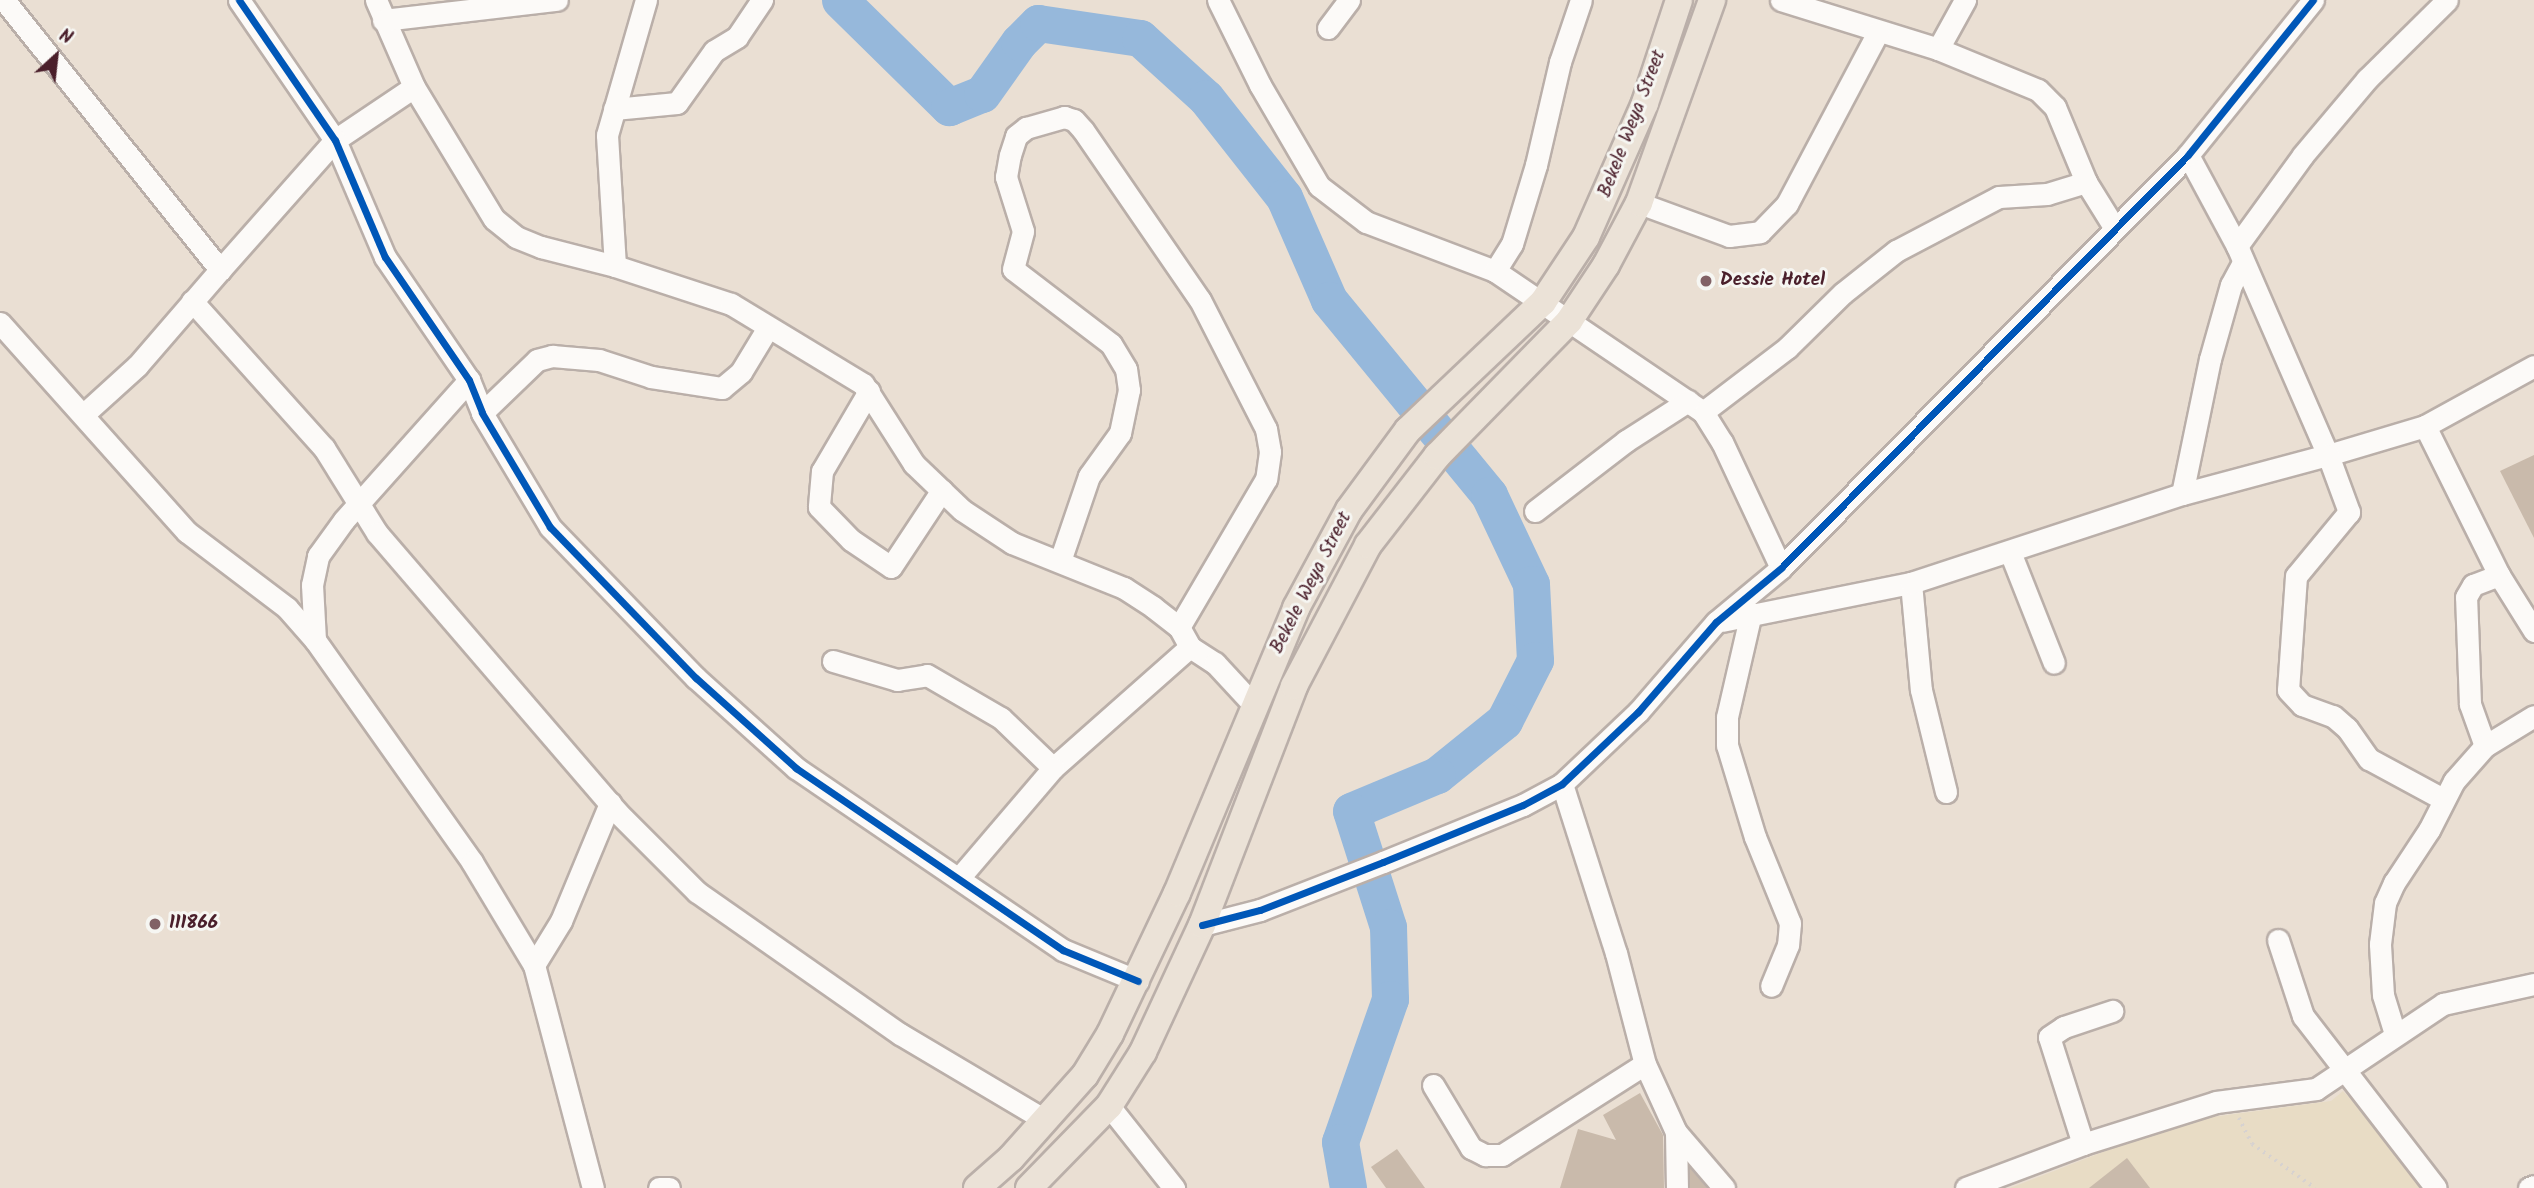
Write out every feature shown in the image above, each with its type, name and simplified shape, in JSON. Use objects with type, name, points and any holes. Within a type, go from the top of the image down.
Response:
[{"type":"main road","name":"Bekele Weya Street","points":[[988,1185],[1085,1075],[1138,981],[1253,704],[1296,608],[1349,510],[1417,421],[1543,302],[1611,188],[1679,0]]},
{"type":"main road","points":[[1038,1184],[1109,1106],[1143,1052],[1202,925],[1320,631],[1368,545],[1445,447],[1569,321],[1639,203],[1712,0]]},
{"type":"street","points":[[4,0],[220,270]]},
{"type":"street","points":[[239,0],[335,139],[385,257],[469,380],[482,413],[550,527],[696,678],[796,768],[1063,950],[1138,981]]},
{"type":"street","points":[[557,0],[379,10],[414,87],[494,219],[516,237],[541,247],[615,266],[731,304],[869,391],[914,464],[942,490],[1012,543],[1125,588],[1179,627],[1191,648],[1215,663],[1253,704]]},
{"type":"street","points":[[615,266],[607,156],[614,109],[646,0]]},
{"type":"street","points":[[614,109],[677,103],[685,97],[714,51],[737,37],[762,0]]},
{"type":"street","points":[[1218,0],[1319,187],[1366,222],[1495,271],[1696,407],[1722,442],[1781,568]]},
{"type":"street","points":[[1328,28],[1349,0]]},
{"type":"street","points":[[1495,271],[1512,244],[1560,62],[1581,0]]},
{"type":"street","points":[[1781,0],[1938,49],[2039,90],[2055,107],[2086,182],[2113,227]]},
{"type":"street","points":[[1938,49],[1965,0]]},
{"type":"street","points":[[1202,925],[1260,910],[1523,805],[1562,784],[1638,712],[1716,622],[1781,568],[2113,227],[2188,155],[2313,0]]},
{"type":"street","points":[[2182,494],[2210,359],[2240,255],[2327,126],[2447,0]]},
{"type":"street","points":[[1639,203],[1729,236],[1760,232],[1787,204],[1878,32]]},
{"type":"street","points":[[84,414],[137,366],[335,139],[356,121],[414,87]]},
{"type":"street","points":[[1060,561],[1089,476],[1119,433],[1129,390],[1126,369],[1111,344],[1013,269],[1023,231],[1006,177],[1016,136],[1026,128],[1064,117],[1074,120],[1083,130],[1200,300],[1266,429],[1270,452],[1266,479],[1179,627]]},
{"type":"street","points":[[2188,155],[2240,255],[2328,455],[2349,512],[2297,576],[2288,691],[2301,705],[2333,716],[2347,728],[2370,759],[2443,799]]},
{"type":"street","points":[[1535,511],[1626,441],[1696,407],[1787,348],[1843,293],[1896,251],[1999,197],[2047,194],[2086,182]]},
{"type":"street","points":[[192,301],[324,448],[377,533],[610,803],[697,892],[900,1034],[1045,1120]]},
{"type":"street","points":[[0,323],[39,370],[84,414],[187,532],[287,608],[315,640],[472,862],[534,965],[593,1188]]},
{"type":"street","points":[[482,413],[537,360],[552,356],[599,360],[651,377],[722,388],[741,372],[767,329]]},
{"type":"street","points":[[1716,622],[1911,583],[2182,494],[2425,426],[2534,366]]},
{"type":"street","points":[[315,640],[312,585],[318,556],[469,380]]},
{"type":"street","points":[[869,391],[822,471],[820,507],[851,540],[891,567],[942,490]]},
{"type":"street","points":[[2425,426],[2499,575],[2534,631]]},
{"type":"street","points":[[2010,552],[2054,663]]},
{"type":"street","points":[[2485,746],[2470,704],[2466,597],[2473,585],[2499,575]]},
{"type":"street","points":[[1911,583],[1922,690],[1946,792]]},
{"type":"street","points":[[1751,613],[1727,717],[1727,745],[1755,837],[1790,923],[1788,945],[1771,986]]},
{"type":"street","points":[[959,878],[1053,768],[1191,648]]},
{"type":"street","points":[[833,662],[897,680],[927,675],[1001,718],[1053,768]]},
{"type":"street","points":[[2395,1034],[2383,995],[2381,944],[2385,903],[2400,868],[2429,830],[2443,799],[2485,746],[2534,716]]},
{"type":"street","points":[[1562,784],[1616,953],[1645,1064],[1676,1132],[1724,1188]]},
{"type":"street","points":[[534,965],[565,911],[610,803]]},
{"type":"street","points":[[2278,940],[2303,1016],[2343,1071],[2417,1158],[2436,1188]]},
{"type":"street","points":[[1966,1188],[2083,1144],[2230,1101],[2316,1089],[2443,1004],[2534,984]]},
{"type":"street","points":[[2083,1144],[2049,1037],[2064,1027],[2112,1010]]},
{"type":"street","points":[[1433,1085],[1471,1147],[1485,1155],[1502,1155],[1645,1064]]},
{"type":"street","points":[[1109,1106],[1174,1188]]},
{"type":"street","points":[[1676,1132],[1676,1188]]},
{"type":"street","points":[[2529,1188],[2534,1186]]},
{"type":"street","points":[[659,1188],[669,1188]]},
{"type":"path","points":[[2230,1101],[2252,1144],[2315,1188]]},
{"type":"shaded area","points":[[2343,1091],[2383,1135],[2422,1188],[2010,1188],[2183,1121],[2331,1101]]},
{"type":"building","points":[[2534,455],[2534,538],[2500,471]]},
{"type":"building","points":[[1640,1093],[1663,1135],[1664,1188],[1560,1188],[1578,1129],[1616,1140],[1603,1115]]},
{"type":"building","points":[[1397,1149],[1425,1188],[1386,1188],[1371,1167]]},
{"type":"building","points":[[2127,1158],[2150,1188],[2089,1188]]},
{"type":"building","points":[[1690,1168],[1707,1188],[1690,1188]]},
{"type":"waterway","points":[[840,0],[949,107],[982,94],[1019,42],[1038,23],[1140,38],[1206,98],[1284,197],[1329,300],[1489,495],[1531,584],[1535,660],[1504,721],[1437,775],[1351,811],[1388,927],[1390,999],[1340,1142],[1348,1188]]},
{"type":"cycle path","points":[[239,0],[335,140],[385,257],[469,380],[482,413],[550,527],[696,678],[796,768],[1063,950],[1138,981]]},
{"type":"cycle path","points":[[1202,925],[1260,910],[1383,862],[1523,805],[1562,784],[1638,712],[1716,622],[1781,568],[2188,155],[2313,0]]},
{"type":"place","name":"Dessie Hotel","points":[[1706,281]]},
{"type":"place","name":"111866","points":[[155,924]]}]
